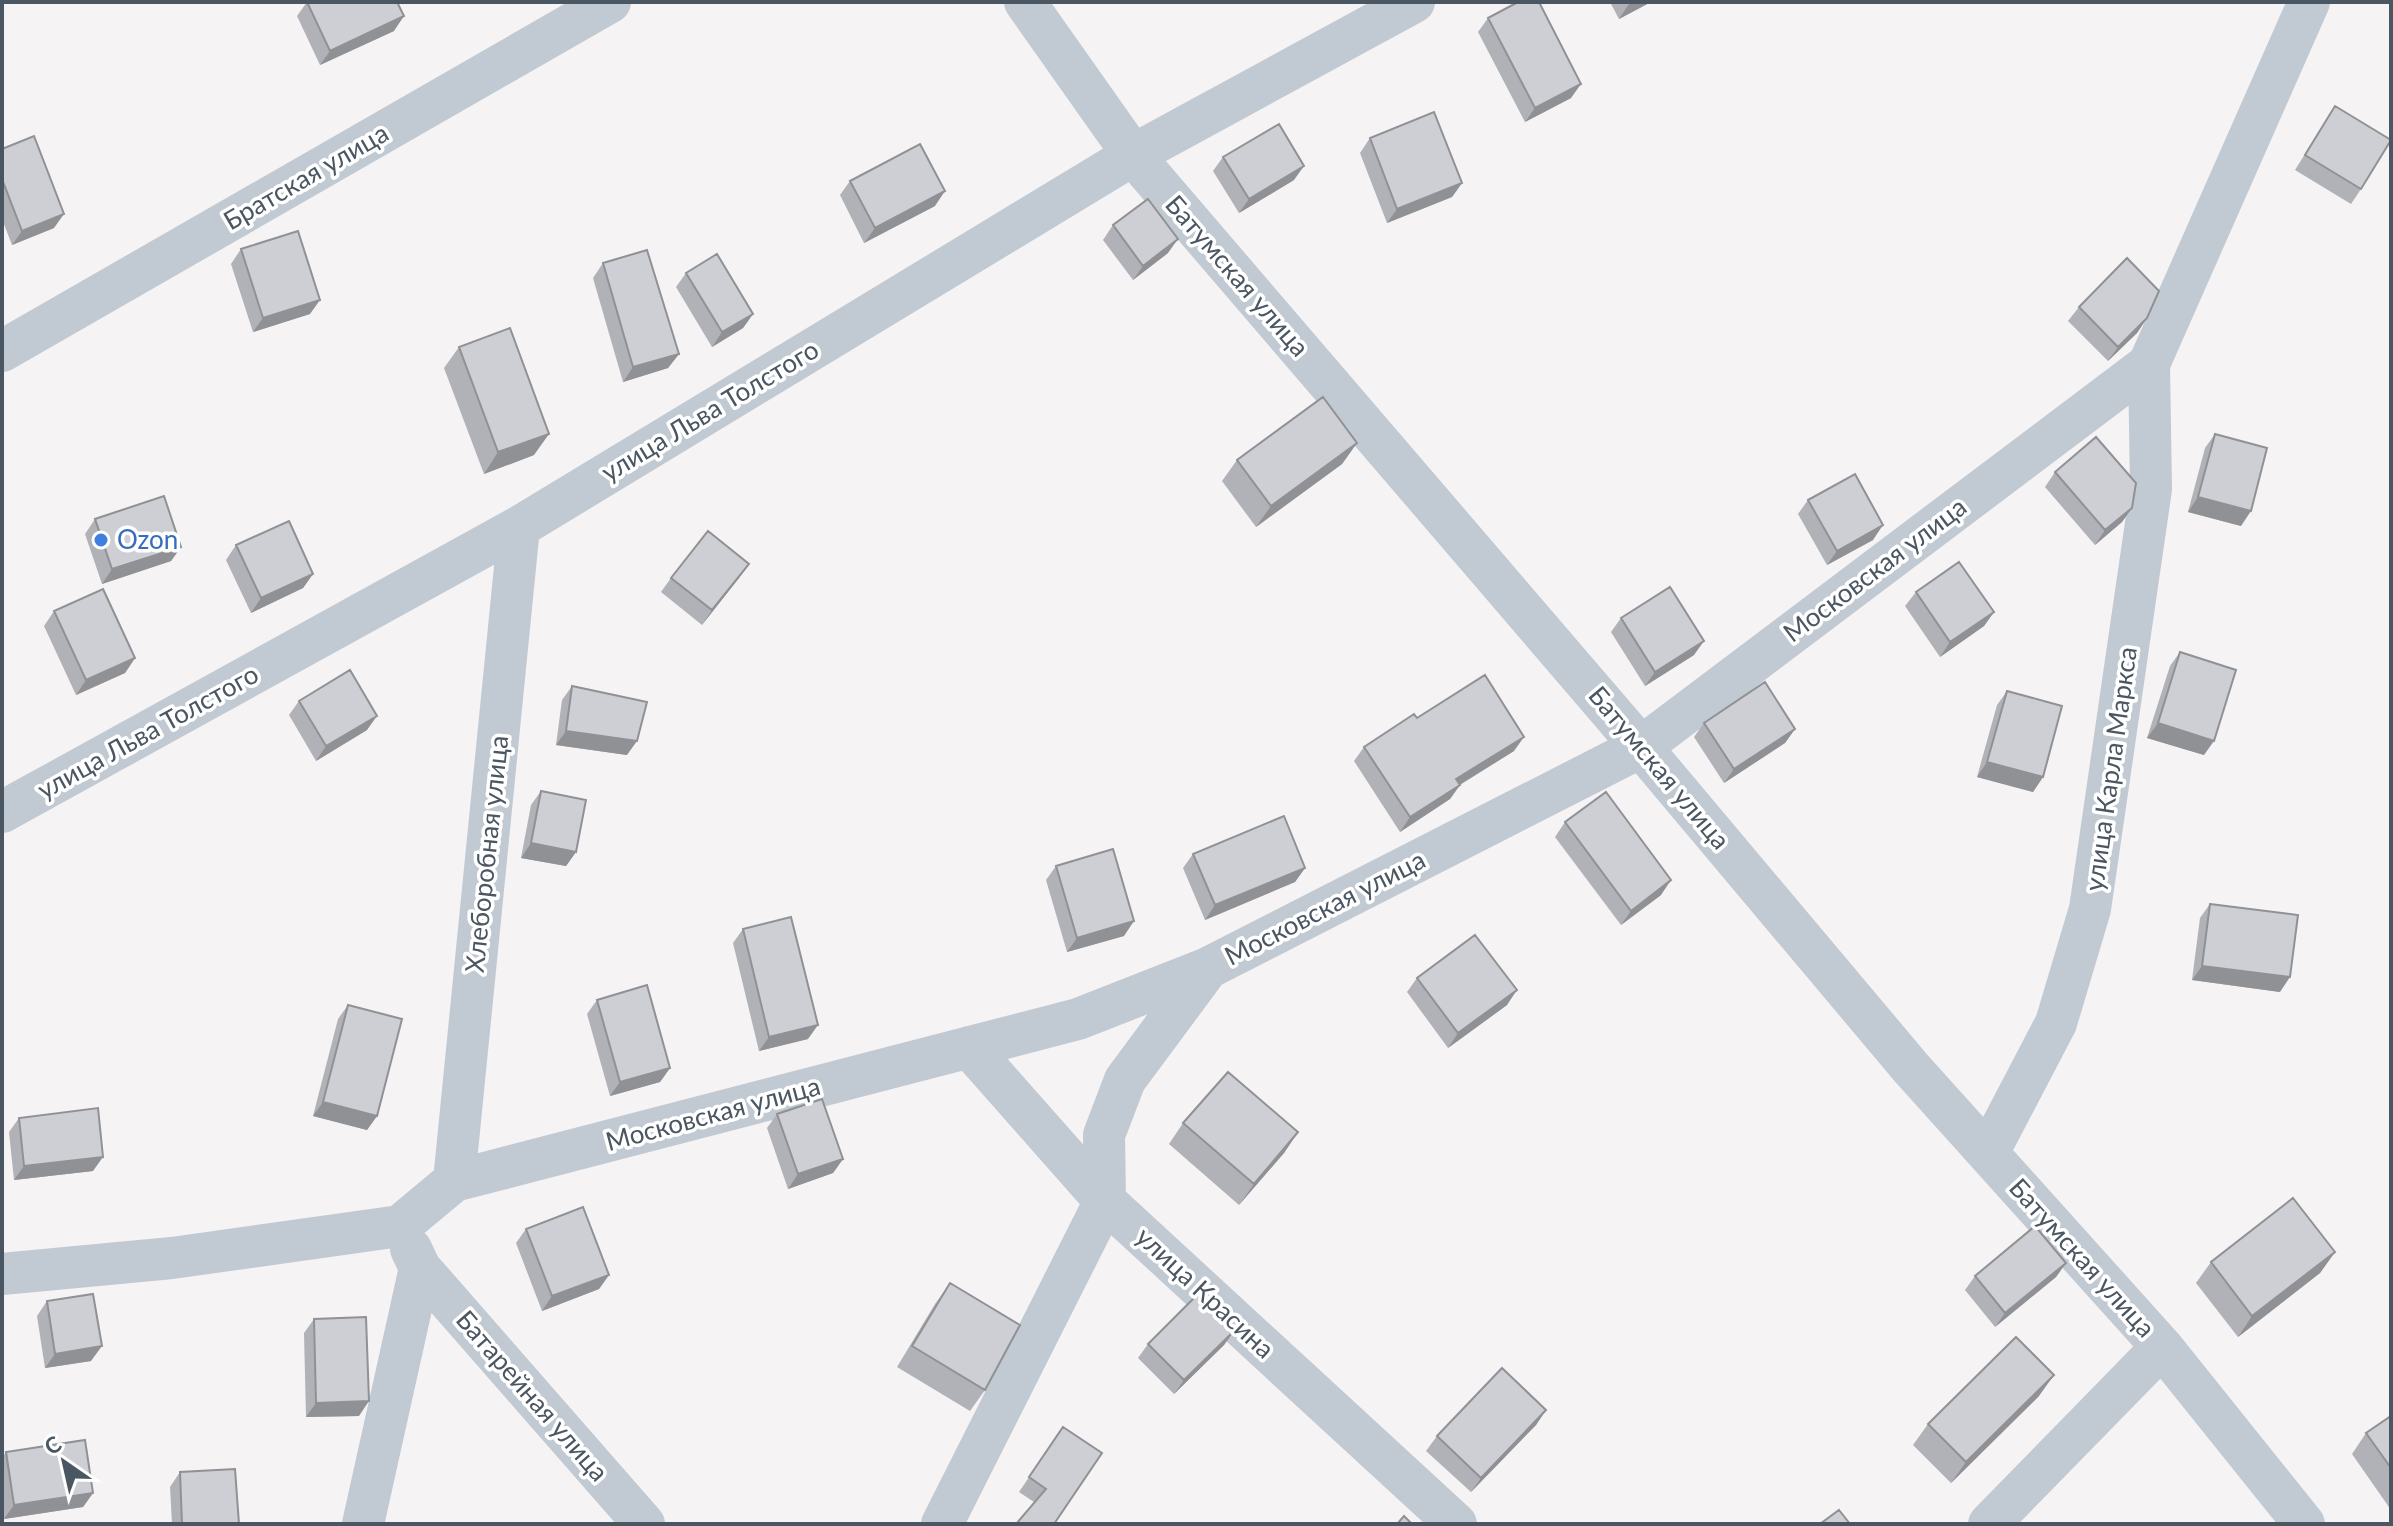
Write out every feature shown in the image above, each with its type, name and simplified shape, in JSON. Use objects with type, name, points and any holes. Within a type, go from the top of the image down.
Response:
[{"type":"street","name":"Братская улица","points":[[2,351],[610,2]]},
{"type":"street","name":"Батумская улица","points":[[1025,2],[1133,155],[1641,747],[1911,1068],[2162,1347],[2304,1524]]},
{"type":"street","name":"улица Льва Толстого","points":[[2,812],[519,527],[1133,155],[1414,2]]},
{"type":"street","name":"Московская улица","points":[[400,1226],[454,1181],[1078,1019],[1208,968],[1641,747],[2149,364],[2309,2]]},
{"type":"street","name":"улица Карла Маркса","points":[[1988,1153],[2056,1023],[2090,909],[2151,489],[2149,364]]},
{"type":"street","name":"Хлеборобная улица","points":[[454,1181],[519,527]]},
{"type":"street","points":[[942,1524],[1105,1201],[1104,1135],[1125,1080],[1208,968]]},
{"type":"street","name":"улица Красина","points":[[969,1047],[1105,1201],[1456,1524]]},
{"type":"street","points":[[2,1274],[172,1258],[400,1226],[420,1268],[363,1524]]},
{"type":"street","name":"Батарейная улица","points":[[420,1268],[644,1524]]},
{"type":"street","points":[[1989,1524],[2162,1347]]},
{"type":"building","points":[[307,2],[397,2],[404,16],[330,51]]},
{"type":"building","points":[[1518,2],[1539,2],[1581,84],[1535,108],[1488,18]]},
{"type":"building","points":[[2335,106],[2391,140],[2361,189],[2305,155]]},
{"type":"building","points":[[1434,112],[1462,183],[1397,209],[1370,138]]},
{"type":"building","points":[[1279,124],[1304,166],[1249,199],[1223,157]]},
{"type":"building","points":[[34,136],[64,214],[22,231],[2,179],[2,149]]},
{"type":"building","points":[[920,144],[945,191],[875,228],[850,181]]},
{"type":"building","points":[[1148,199],[1178,239],[1143,266],[1113,225]]},
{"type":"building","points":[[298,231],[320,300],[263,318],[241,249]]},
{"type":"building","points":[[647,250],[679,354],[633,367],[603,263]]},
{"type":"building","points":[[717,254],[753,314],[722,332],[686,273]]},
{"type":"building","points":[[2127,258],[2159,291],[2147,318],[2118,347],[2079,307]]},
{"type":"building","points":[[510,328],[549,434],[498,452],[459,347]]},
{"type":"building","points":[[1323,397],[1357,443],[1271,506],[1237,460]]},
{"type":"building","points":[[2215,434],[2267,448],[2251,511],[2198,497]]},
{"type":"building","points":[[2096,437],[2136,483],[2132,508],[2105,530],[2055,472]]},
{"type":"building","points":[[1855,474],[1883,525],[1837,551],[1808,500]]},
{"type":"building","points":[[164,496],[181,547],[112,569],[95,519]]},
{"type":"building","points":[[289,521],[313,574],[261,598],[236,545]]},
{"type":"building","points":[[708,531],[749,564],[712,610],[671,578]]},
{"type":"building","points":[[1959,562],[1994,612],[1950,642],[1916,592]]},
{"type":"building","points":[[1670,587],[1704,641],[1655,672],[1621,618]]},
{"type":"building","points":[[103,589],[135,658],[86,680],[54,611]]},
{"type":"building","points":[[2180,652],[2236,670],[2214,741],[2158,723]]},
{"type":"building","points":[[350,670],[377,716],[326,746],[299,701]]},
{"type":"building","points":[[1485,675],[1524,737],[1456,779],[1460,785],[1410,817],[1364,747],[1414,714],[1417,718]]},
{"type":"building","points":[[1765,682],[1795,729],[1734,769],[1704,723]]},
{"type":"building","points":[[572,686],[647,702],[637,741],[566,731]]},
{"type":"building","points":[[2007,691],[2062,706],[2043,777],[1987,762]]},
{"type":"building","points":[[541,791],[586,800],[576,852],[531,843]]},
{"type":"building","points":[[1606,792],[1671,880],[1631,911],[1565,822]]},
{"type":"building","points":[[1284,816],[1305,868],[1215,905],[1193,854]]},
{"type":"building","points":[[1113,849],[1134,921],[1077,938],[1056,866]]},
{"type":"building","points":[[2210,904],[2298,915],[2290,977],[2202,966]]},
{"type":"building","points":[[791,917],[818,1025],[769,1037],[743,929]]},
{"type":"building","points":[[1475,935],[1517,990],[1458,1033],[1417,978]]},
{"type":"building","points":[[647,985],[670,1068],[620,1082],[597,1000]]},
{"type":"building","points":[[348,1005],[402,1019],[377,1116],[323,1102]]},
{"type":"building","points":[[1228,1072],[1298,1132],[1254,1184],[1183,1123]]},
{"type":"building","points":[[822,1099],[843,1159],[798,1174],[777,1114]]},
{"type":"building","points":[[98,1108],[103,1157],[24,1166],[19,1118]]},
{"type":"building","points":[[2293,1198],[2335,1252],[2252,1316],[2211,1262]]},
{"type":"building","points":[[583,1207],[609,1275],[552,1296],[526,1229]]},
{"type":"building","points":[[2035,1226],[2066,1263],[2005,1313],[1975,1276]]},
{"type":"building","points":[[950,1283],[1020,1325],[985,1390],[912,1346]]},
{"type":"building","points":[[93,1294],[102,1346],[55,1354],[47,1301]]},
{"type":"building","points":[[1197,1295],[1234,1331],[1184,1380],[1148,1344]]},
{"type":"building","points":[[366,1317],[369,1401],[316,1403],[314,1319]]},
{"type":"building","points":[[2016,1337],[2054,1375],[1966,1462],[1928,1424]]},
{"type":"building","points":[[1502,1368],[1546,1410],[1481,1478],[1437,1436]]},
{"type":"building","points":[[2391,1416],[2391,1468],[2366,1433]]},
{"type":"building","points":[[1063,1427],[1102,1453],[1054,1524],[1016,1524],[1046,1489],[1029,1477]]},
{"type":"building","points":[[85,1440],[93,1493],[14,1505],[6,1452]]},
{"type":"building","points":[[235,1469],[239,1524],[182,1524],[180,1472]]},
{"type":"building","points":[[1839,1510],[1850,1524],[1820,1524]]},
{"type":"building","points":[[1404,1516],[1412,1524],[1397,1524]]},
{"type":"place","name":"Ozon","points":[[101,540]]}]
